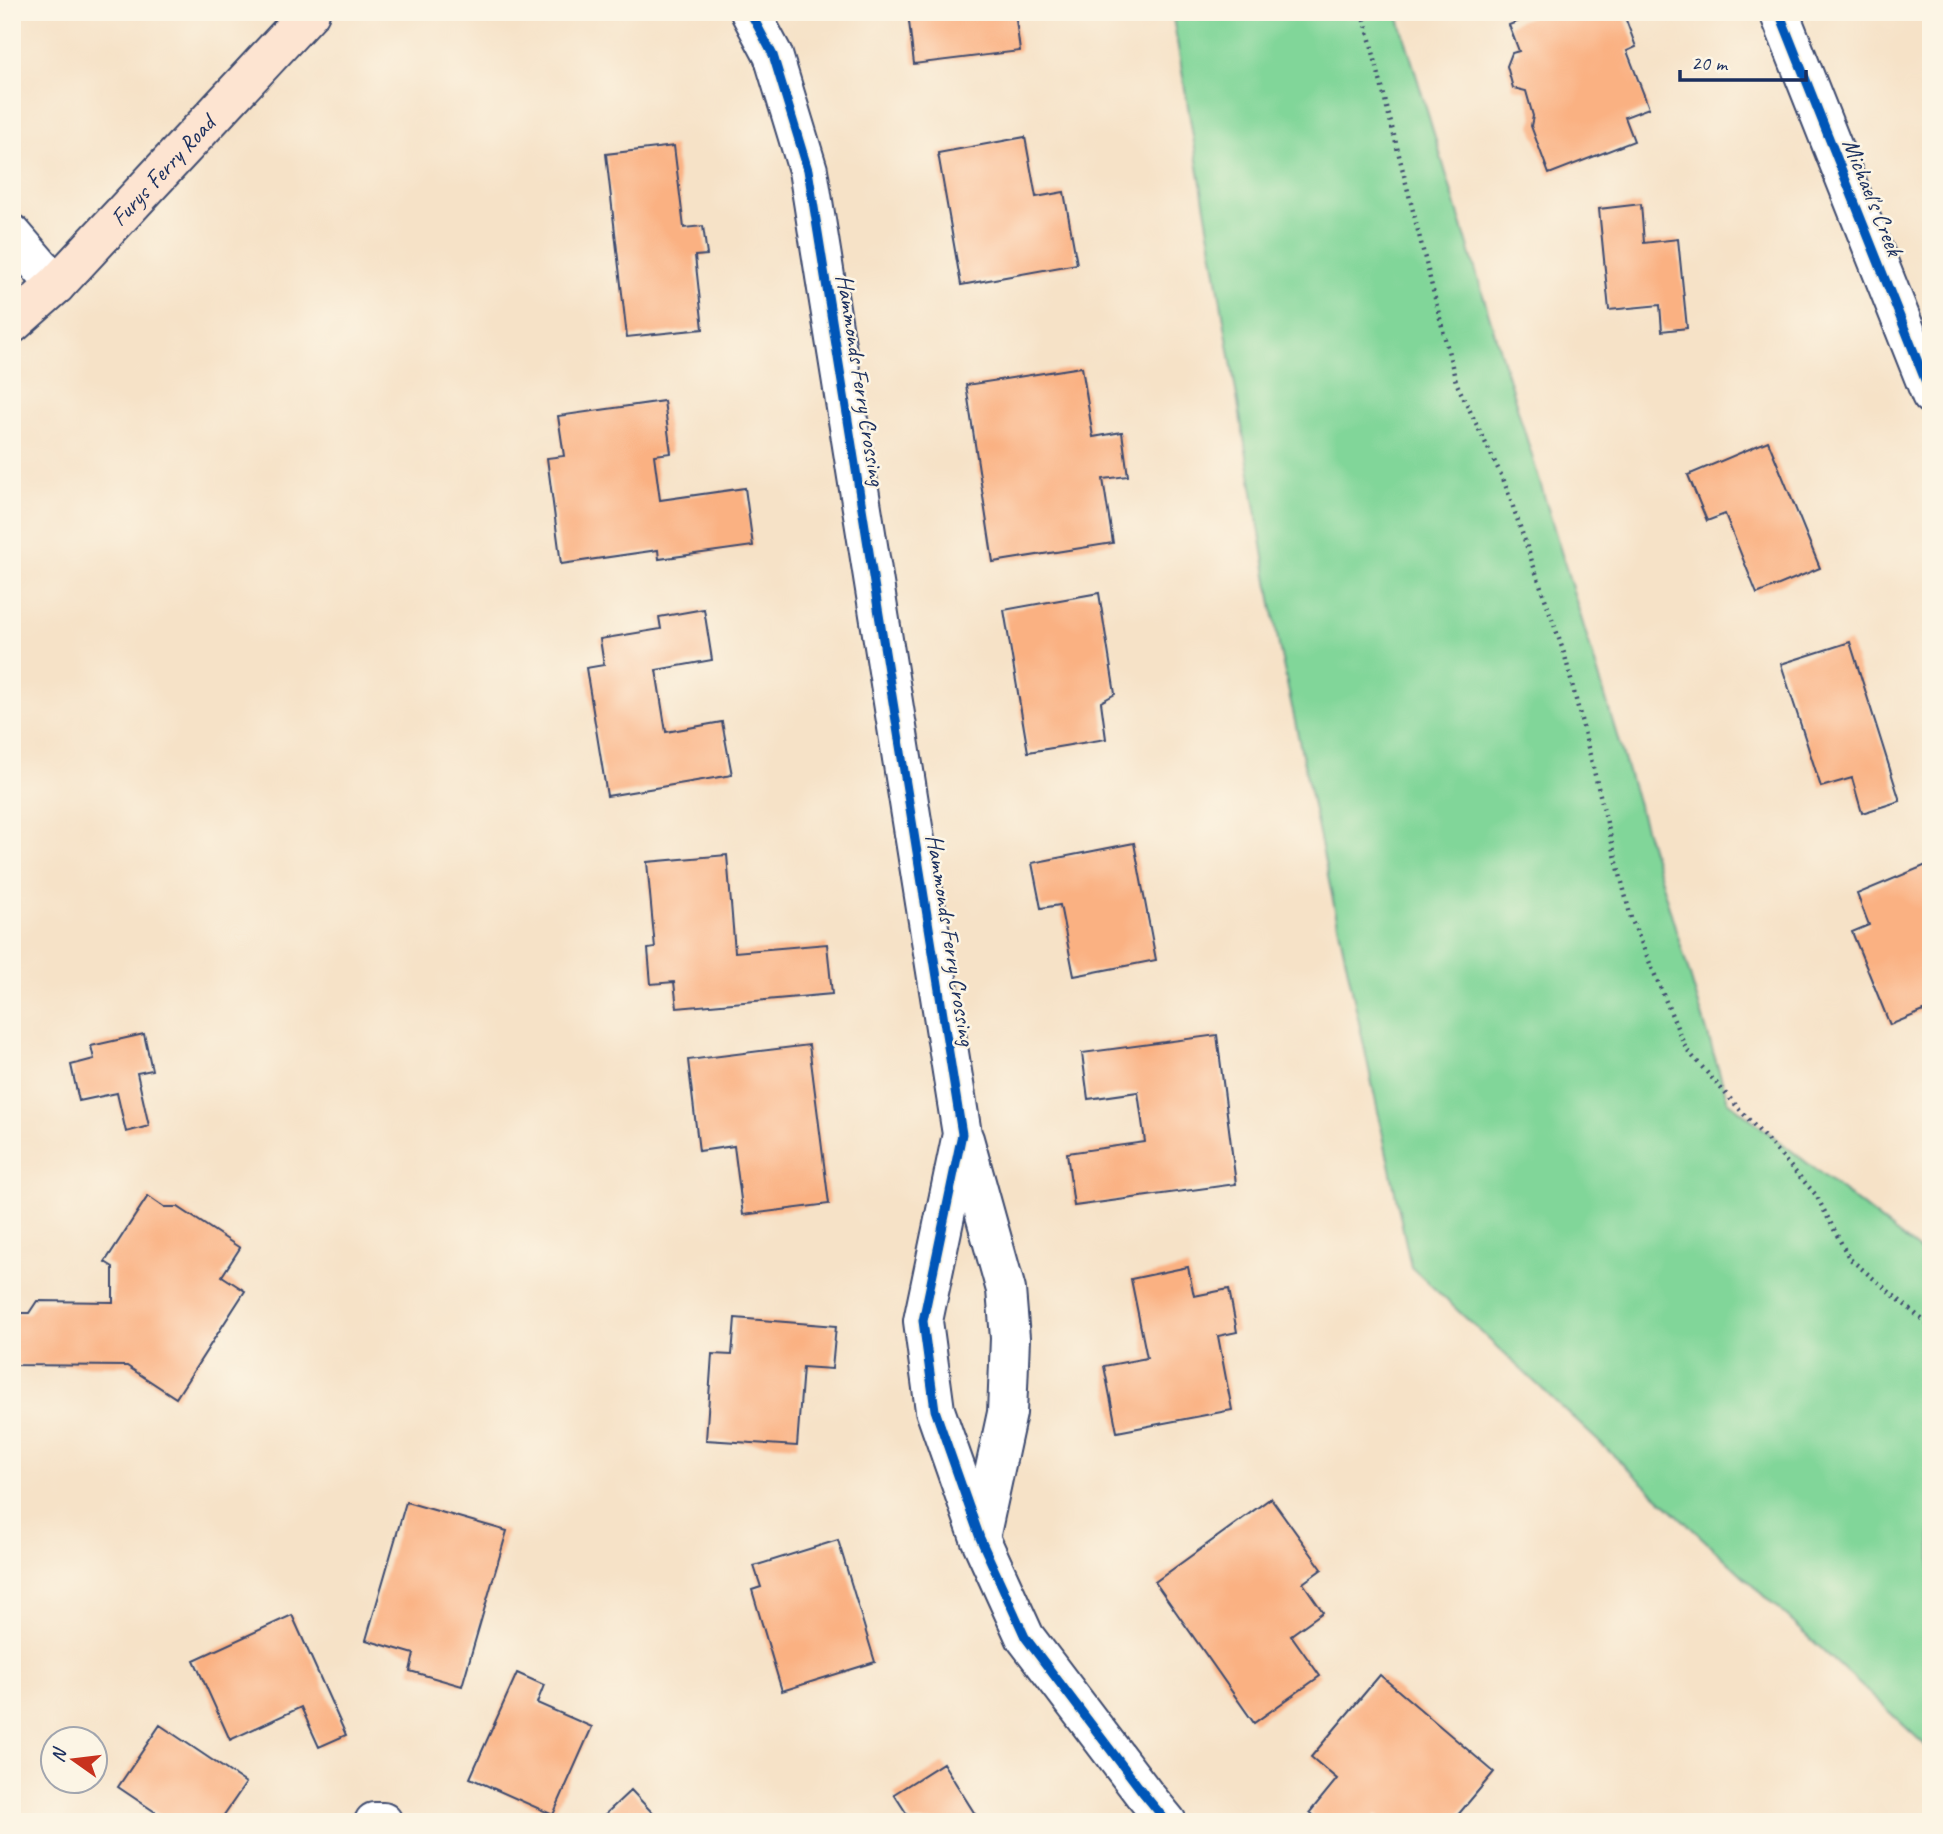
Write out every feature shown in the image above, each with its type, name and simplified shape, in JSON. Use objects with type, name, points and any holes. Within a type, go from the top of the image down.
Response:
[{"type":"main road","name":"Furys Ferry Road","points":[[12,324],[56,285],[310,12]]},
{"type":"street","name":"Hammonds Ferry Crossing","points":[[750,12],[773,55],[808,170],[962,1134],[923,1321],[935,1410],[980,1538],[1025,1637],[1167,1822]]},
{"type":"street","name":"Michael's Creek","points":[[1779,12],[1931,395]]},
{"type":"street","points":[[12,234],[56,285]]},
{"type":"street","points":[[962,1134],[1006,1290],[1010,1338],[1007,1413],[980,1538]]},
{"type":"street","points":[[374,1822],[383,1822]]},
{"type":"path","points":[[1363,12],[1456,382],[1504,481],[1565,656],[1631,918],[1686,1049],[1816,1195],[1849,1258],[1931,1327]]},
{"type":"green space","points":[[1172,12],[1397,12],[1728,1101],[1931,1260],[1931,1754],[1927,1747],[1411,1267],[1279,646]]},
{"type":"building","points":[[910,12],[1015,12],[1020,51],[914,64]]},
{"type":"building","points":[[1542,12],[1623,12],[1636,47],[1627,51],[1649,108],[1625,117],[1634,141],[1549,174],[1531,126],[1533,116],[1526,91],[1513,88],[1507,66],[1512,53],[1519,51],[1509,25]]},
{"type":"building","points":[[1025,137],[1036,197],[1064,192],[1077,264],[961,285],[938,153]]},
{"type":"building","points":[[674,146],[684,228],[703,226],[707,255],[695,256],[703,329],[627,337],[606,154]]},
{"type":"building","points":[[1641,204],[1644,243],[1678,239],[1687,328],[1662,331],[1660,305],[1609,310],[1599,209]]},
{"type":"building","points":[[1082,367],[1093,437],[1122,432],[1128,476],[1103,479],[1113,543],[993,562],[966,385]]},
{"type":"building","points":[[664,401],[671,453],[654,455],[660,500],[745,488],[753,546],[659,559],[658,550],[561,564],[547,458],[564,456],[558,416]]},
{"type":"building","points":[[1768,441],[1820,568],[1757,594],[1725,514],[1707,521],[1688,475]]},
{"type":"building","points":[[1099,593],[1115,694],[1101,702],[1106,739],[1028,752],[1004,610]]},
{"type":"building","points":[[704,609],[712,660],[656,670],[666,732],[722,722],[732,775],[607,796],[586,668],[604,665],[600,639],[661,629],[659,617]]},
{"type":"building","points":[[1850,642],[1900,801],[1862,813],[1852,778],[1821,787],[1781,664]]},
{"type":"building","points":[[1134,843],[1156,960],[1074,976],[1060,905],[1041,908],[1032,863]]},
{"type":"building","points":[[727,855],[735,952],[827,944],[832,994],[677,1008],[674,982],[651,984],[648,949],[655,948],[647,862]]},
{"type":"building","points":[[1931,863],[1931,1008],[1890,1025],[1852,932],[1869,925],[1857,894]]},
{"type":"building","points":[[144,1034],[152,1070],[137,1073],[149,1126],[126,1132],[117,1093],[79,1101],[71,1065],[94,1059],[91,1046]]},
{"type":"building","points":[[1217,1035],[1236,1184],[1074,1206],[1067,1153],[1145,1142],[1138,1092],[1088,1099],[1082,1053]]},
{"type":"building","points":[[809,1045],[829,1204],[743,1215],[734,1146],[699,1151],[688,1060]]},
{"type":"building","points":[[148,1196],[164,1207],[178,1207],[240,1248],[222,1276],[245,1291],[176,1398],[127,1366],[12,1365],[12,1313],[29,1313],[37,1301],[113,1302],[113,1267],[105,1262]]},
{"type":"building","points":[[1188,1267],[1194,1296],[1229,1289],[1237,1332],[1218,1336],[1232,1410],[1117,1432],[1104,1366],[1147,1358],[1131,1279]]},
{"type":"building","points":[[735,1318],[836,1326],[832,1369],[803,1367],[797,1446],[706,1440],[712,1354],[732,1355]]},
{"type":"building","points":[[1271,1498],[1322,1569],[1303,1583],[1323,1612],[1291,1635],[1320,1676],[1254,1723],[1155,1582]]},
{"type":"building","points":[[406,1502],[507,1531],[462,1686],[410,1671],[414,1654],[366,1640]]},
{"type":"building","points":[[838,1540],[875,1662],[782,1691],[752,1590],[761,1587],[754,1566]]},
{"type":"building","points":[[292,1615],[346,1735],[319,1747],[301,1707],[230,1740],[194,1660]]},
{"type":"building","points":[[517,1673],[544,1685],[537,1703],[592,1727],[553,1815],[470,1778]]},
{"type":"building","points":[[1380,1675],[1494,1772],[1452,1822],[1385,1822],[1376,1814],[1370,1822],[1320,1822],[1310,1812],[1337,1779],[1311,1757]]},
{"type":"building","points":[[160,1725],[246,1783],[219,1822],[170,1822],[118,1787]]},
{"type":"building","points":[[943,1763],[980,1822],[912,1822],[894,1794]]},
{"type":"building","points":[[631,1790],[661,1822],[597,1822]]},
{"type":"cycle path","points":[[750,12],[773,55],[808,170],[962,1134],[923,1321],[935,1410],[980,1538],[1025,1637],[1167,1822]]},
{"type":"cycle path","points":[[1779,12],[1931,395]]}]
